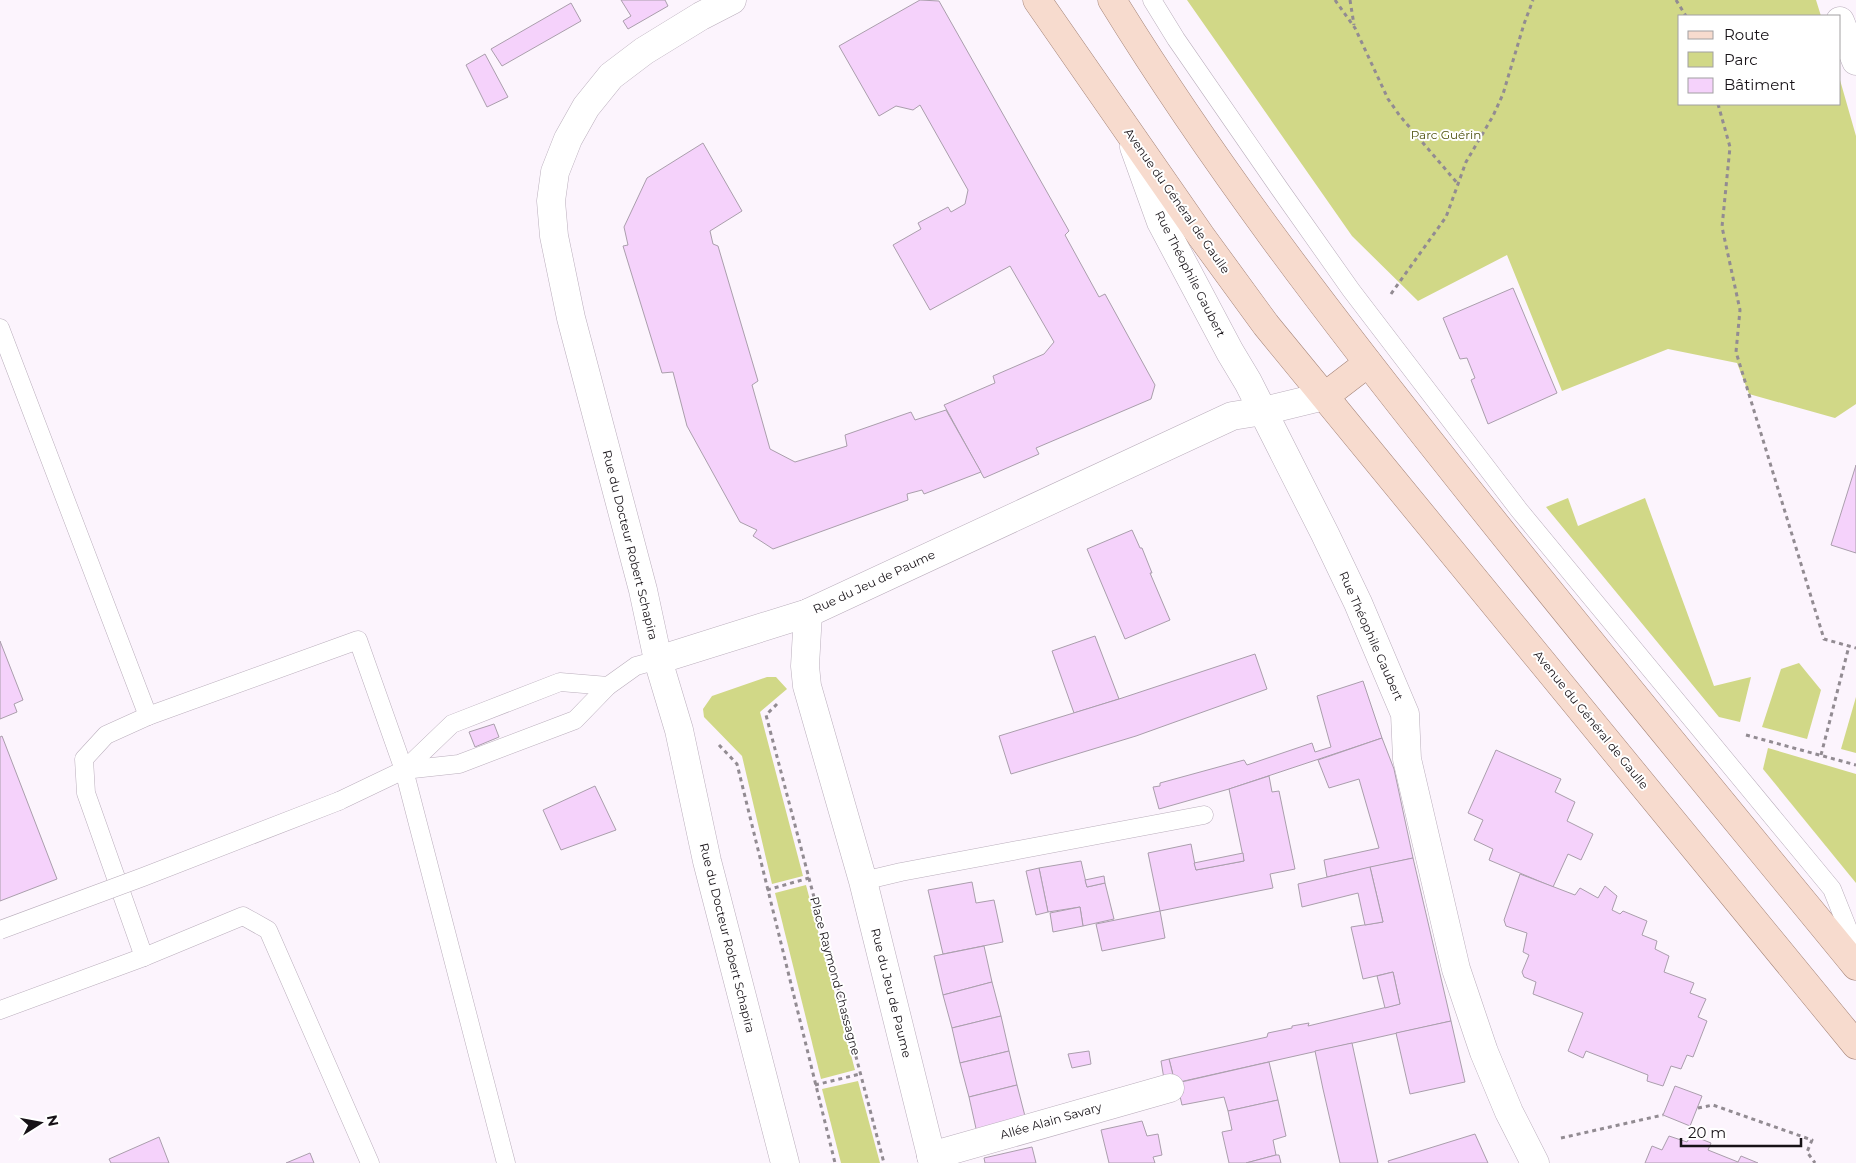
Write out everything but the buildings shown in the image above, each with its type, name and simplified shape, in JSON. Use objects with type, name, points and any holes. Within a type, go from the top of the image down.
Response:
[{"type":"main road","name":"Avenue du Général de Gaulle","points":[[1037,0],[1201,236],[1266,325],[1856,1045]]},
{"type":"main road","points":[[1112,0],[1144,51],[1247,202],[1368,363],[1498,527],[1856,966]]},
{"type":"main road","points":[[1325,396],[1368,363]]},
{"type":"street","name":"Rue du Docteur Robert Schapira","points":[[732,0],[644,51],[611,76],[586,107],[568,139],[555,172],[551,200],[554,236],[569,308],[641,580],[658,660],[679,730],[707,861],[785,1163]]},
{"type":"street","points":[[1832,0],[1838,15]]},
{"type":"street","points":[[1841,24],[1856,61]]},
{"type":"street","name":"Rue Théophile Gaubert","points":[[1131,136],[1161,222],[1263,411],[1358,602],[1405,714],[1407,759],[1456,970],[1484,1052],[1509,1112],[1531,1155]]},
{"type":"street","name":"Rue du Jeu de Paume","points":[[932,1159],[863,881],[807,686],[805,666],[808,613],[1232,416],[1263,411],[1325,396]]},
{"type":"street","points":[[658,660],[808,613]]},
{"type":"street","name":"Allée Alain Savary","points":[[932,1159],[1170,1088]]},
{"type":"lane","points":[[1152,0],[1273,180],[1351,290],[1519,510],[1832,889],[1856,949]]},
{"type":"lane","points":[[0,328],[148,716]]},
{"type":"lane","points":[[1498,527],[1519,510]]},
{"type":"lane","points":[[144,957],[86,793],[84,759],[106,735],[148,716],[358,640],[404,770],[506,1163]]},
{"type":"lane","points":[[0,930],[143,878],[339,800],[404,770],[460,764],[574,720],[608,686],[636,666],[658,660]]},
{"type":"lane","points":[[404,770],[452,724],[560,682],[608,686]]},
{"type":"lane","points":[[1715,793],[1728,762]]},
{"type":"lane","points":[[863,881],[901,872],[1204,815]]},
{"type":"lane","points":[[0,1010],[144,957],[243,916],[268,930],[370,1163]]},
{"type":"path","points":[[1334,0],[1354,28],[1388,99],[1400,116],[1458,184]]},
{"type":"path","points":[[1350,0],[1354,28]]},
{"type":"path","points":[[1386,301],[1446,217],[1466,162],[1493,116],[1503,94],[1533,0]]},
{"type":"path","points":[[1676,0],[1685,15]]},
{"type":"path","points":[[1718,105],[1730,147],[1722,226],[1740,310],[1736,352],[1824,639],[1856,648]]},
{"type":"path","points":[[1821,755],[1849,646]]},
{"type":"path","name":"Place Raymond Chassagne","points":[[778,704],[766,715],[884,1163]]},
{"type":"path","points":[[679,730],[704,728],[737,764],[835,1163]]},
{"type":"path","points":[[1746,735],[1856,765]]},
{"type":"path","points":[[767,890],[809,878]]},
{"type":"path","points":[[815,1085],[860,1074]]},
{"type":"path","points":[[1698,1108],[1713,1105],[1812,1140],[1807,1152],[1815,1163]]},
{"type":"path","points":[[1531,1155],[1663,1115]]},
{"type":"green space","name":"Parc Guérin","points":[[1187,0],[1816,0],[1821,15],[1678,15],[1678,105],[1841,105],[1841,84],[1856,136],[1856,404],[1835,418],[1749,394],[1737,363],[1668,349],[1562,391],[1507,255],[1418,301],[1352,236]]},
{"type":"green space","points":[[1568,498],[1578,526],[1645,498],[1714,686],[1751,677],[1740,722],[1719,717],[1546,507]]},
{"type":"green space","points":[[1799,663],[1821,690],[1807,739],[1762,727],[1781,669]]},
{"type":"green space","points":[[767,677],[776,677],[787,689],[760,712],[803,876],[772,884],[742,756],[704,717],[703,709],[712,696]]},
{"type":"green space","points":[[1856,697],[1856,753],[1841,749]]},
{"type":"green space","points":[[1768,748],[1856,774],[1856,883],[1763,769]]},
{"type":"green space","points":[[806,885],[855,1070],[821,1079],[775,893]]},
{"type":"green space","points":[[858,1081],[880,1163],[841,1163],[822,1089]]}]
